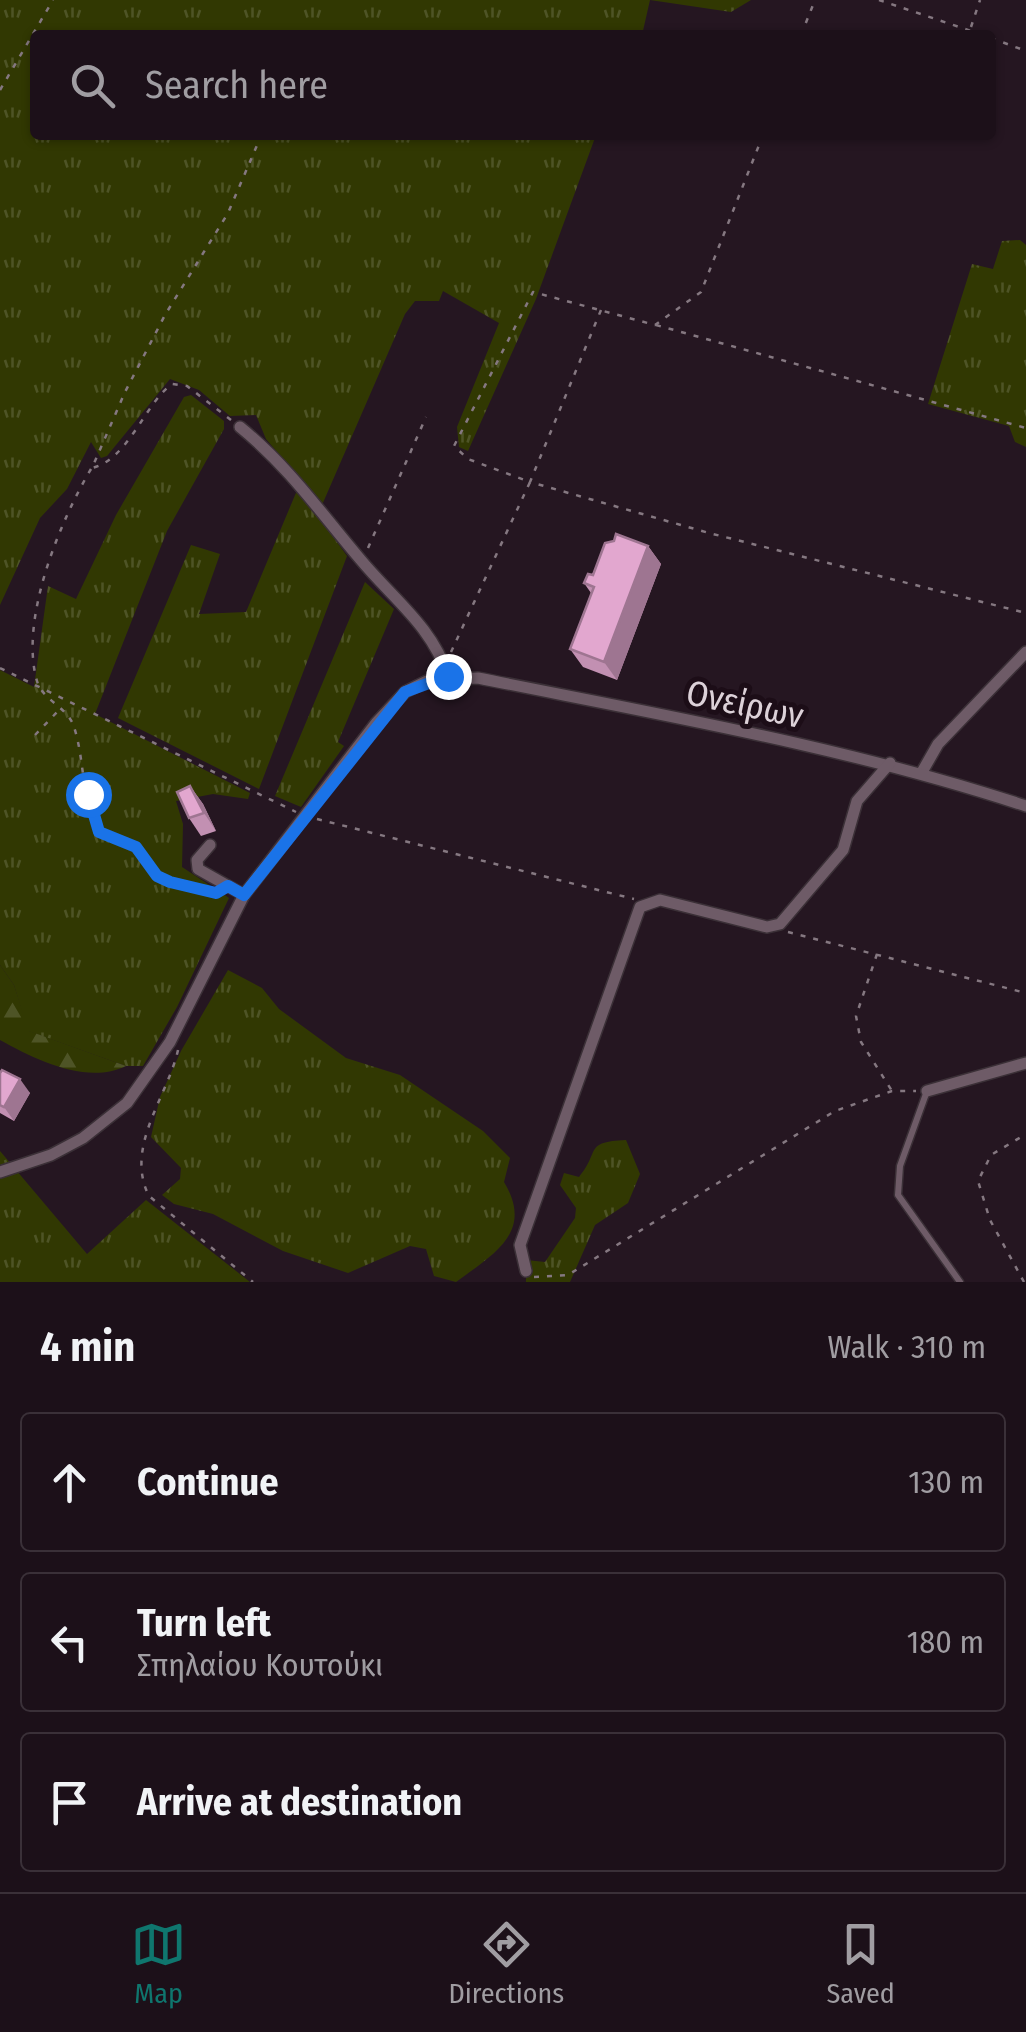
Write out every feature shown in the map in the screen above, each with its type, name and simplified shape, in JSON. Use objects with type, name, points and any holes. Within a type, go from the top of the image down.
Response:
[{"type":"street","points":[[0,1172],[51,1155],[104,1124],[150,1076],[244,895],[405,692],[448,676],[428,631],[362,562],[296,479],[240,427]]},
{"type":"street","points":[[922,772],[938,744],[1026,652]]},
{"type":"street","name":"Ονείρων","points":[[448,676],[478,678],[890,763],[1026,806]]},
{"type":"street","points":[[526,1271],[520,1245],[640,907],[660,900],[767,928],[780,924],[843,850],[857,801],[890,763]]},
{"type":"street","points":[[210,844],[198,860],[198,869],[244,895]]},
{"type":"street","points":[[927,1092],[1026,1063]]},
{"type":"lane","points":[[927,1092],[900,1166],[898,1195],[960,1282]]},
{"type":"path","points":[[36,30],[54,0]]},
{"type":"path","points":[[804,30],[815,0]]},
{"type":"path","points":[[879,0],[970,30],[980,0]]},
{"type":"path","points":[[0,90],[30,40]]},
{"type":"path","points":[[996,40],[1026,50]]},
{"type":"path","points":[[654,325],[700,292],[761,140]]},
{"type":"path","points":[[228,886],[216,893],[170,882],[157,876],[136,847],[99,832],[73,723],[37,685],[33,656],[36,610],[67,516],[164,316],[228,213],[258,142]]},
{"type":"path","points":[[1026,428],[602,308],[532,292],[457,436],[456,452],[530,482],[709,533],[1026,613]]},
{"type":"path","points":[[444,661],[456,645],[530,482],[602,308]]},
{"type":"path","points":[[92,468],[102,466],[134,433],[172,384],[187,386],[240,427]]},
{"type":"path","points":[[362,562],[426,417]]},
{"type":"path","points":[[35,735],[62,708]]},
{"type":"path","points":[[767,928],[877,952],[1026,993]]},
{"type":"path","points":[[877,952],[876,968],[856,1016],[861,1042],[892,1091]]},
{"type":"path","points":[[178,1028],[178,1055],[158,1096],[142,1158],[143,1184],[149,1196],[253,1282]]},
{"type":"path","points":[[526,1271],[549,1279],[568,1275],[835,1111],[892,1091],[927,1092]]},
{"type":"path","points":[[1024,1282],[990,1220],[978,1181],[991,1155],[1026,1134]]},
{"type":"green space","points":[[0,0],[650,0],[643,30],[30,30],[30,140],[594,140],[536,299],[468,451],[459,447],[457,427],[499,323],[443,291],[439,301],[415,301],[405,314],[322,505],[266,439],[256,415],[230,416],[199,390],[170,379],[107,456],[101,458],[91,442],[67,489],[40,518],[0,605]]},
{"type":"green space","points":[[650,0],[751,0],[731,12]]},
{"type":"green space","points":[[1020,240],[1026,245],[1026,447],[1015,442],[1009,426],[928,404],[972,264],[993,269],[1002,241]]},
{"type":"green space","points":[[191,395],[224,421],[224,429],[167,531],[95,714],[250,793],[248,799],[213,794],[176,801],[183,824],[182,867],[229,898],[177,1007],[143,1066],[126,1066],[28,1031],[14,985],[0,965],[0,670],[34,687],[48,586],[76,599],[116,515],[184,397]]},
{"type":"green space","points":[[298,488],[347,556],[259,789],[118,718],[191,545],[220,554],[199,614],[246,612]]},
{"type":"green space","points":[[365,582],[394,609],[338,742],[344,746],[301,807],[275,796]]},
{"type":"green space","points":[[0,965],[14,985],[29,1031],[126,1066],[95,1073],[62,1068],[0,1040]]},
{"type":"green space","points":[[228,970],[262,988],[279,1009],[346,1058],[400,1075],[483,1131],[510,1158],[504,1182],[515,1215],[506,1240],[496,1251],[456,1282],[434,1276],[426,1249],[410,1246],[348,1273],[283,1251],[213,1214],[174,1204],[162,1195],[180,1179],[181,1168],[151,1137],[160,1097],[181,1051]]},
{"type":"green space","points":[[626,1140],[640,1174],[628,1203],[595,1225],[570,1282],[526,1282],[526,1260],[545,1262],[575,1218],[576,1208],[560,1185],[564,1173],[579,1177],[598,1146]]},
{"type":"green space","points":[[0,1151],[87,1254],[146,1200],[250,1282],[0,1282]]},
{"type":"building","points":[[616,534],[648,546],[604,662],[570,649],[594,587],[584,583],[588,574],[593,575],[605,543],[614,541]]},
{"type":"building","points":[[190,786],[204,813],[189,818],[177,792]]},
{"type":"building","points":[[2,1070],[20,1079],[4,1107],[0,1105]]},
{"type":"route","points":[[88,794],[99,832],[112,841],[140,850],[157,876],[205,892],[216,893],[228,886],[244,895],[376,723],[405,692],[448,676]]}]
